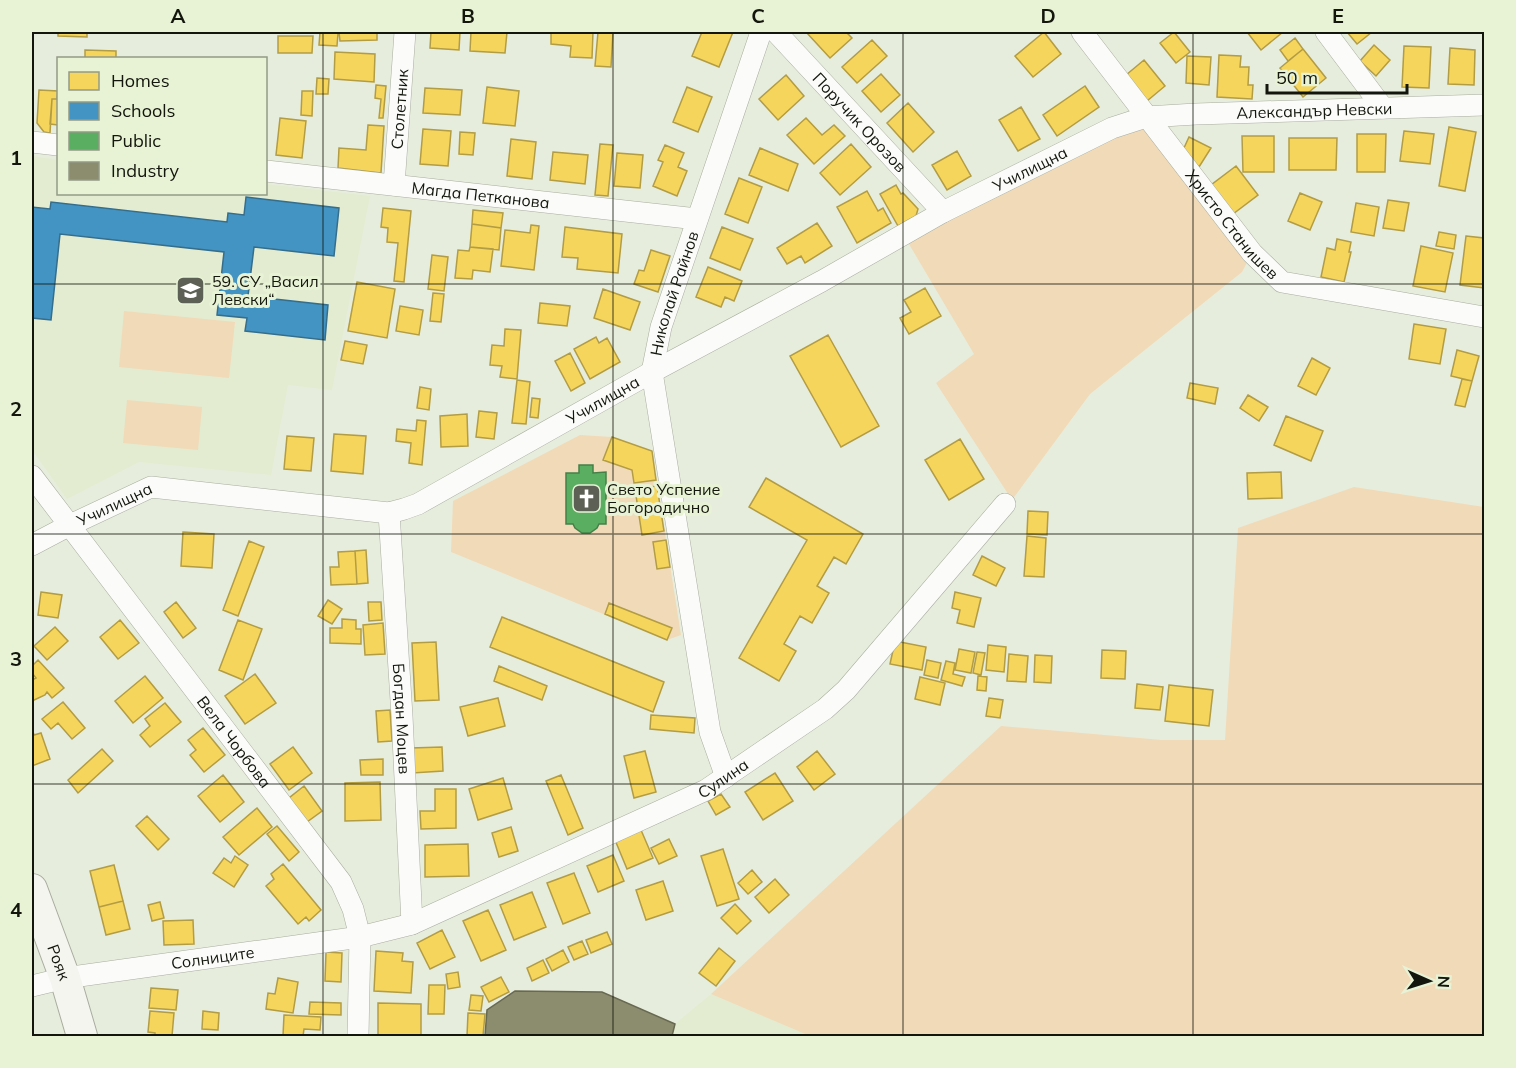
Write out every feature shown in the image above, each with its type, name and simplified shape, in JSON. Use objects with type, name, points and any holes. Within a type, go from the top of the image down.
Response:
[{"type":"street","name":"Столетник","points":[[394,185],[405,32]]},
{"type":"street","name":"Николай Райнов","points":[[726,777],[710,732],[652,372],[661,327],[761,32]]},
{"type":"street","name":"Поручик Орозов","points":[[776,32],[943,212]]},
{"type":"street","name":"Христо Станишев","points":[[1082,32],[1252,253],[1282,282],[1485,317]]},
{"type":"street","points":[[1326,32],[1383,108]]},
{"type":"street","name":"Александър Невски","points":[[1146,117],[1485,105]]},
{"type":"street","name":"Училищна","points":[[32,546],[68,526],[151,487],[389,513],[418,504],[943,212],[1112,128],[1146,117]]},
{"type":"street","points":[[32,142],[57,145]]},
{"type":"street","name":"Магда Петканова","points":[[267,171],[697,219]]},
{"type":"street","name":"Вела Чорбова","points":[[32,476],[340,882],[353,909],[360,938],[358,1036]]},
{"type":"street","name":"Сулина","points":[[360,938],[412,924],[706,790],[726,777],[825,709],[846,690],[1005,504]]},
{"type":"street","name":"Богдан Моцев","points":[[389,513],[412,924]]},
{"type":"street","name":"Рояк","points":[[32,889],[65,978],[82,1036]]},
{"type":"street","name":"Солниците","points":[[32,986],[65,978],[360,938]]},
{"type":"shaded area","points":[[1146,117],[1252,253],[1242,272],[1090,394],[1012,500],[936,383],[974,354],[903,234]]},
{"type":"shaded area","name":"59. СУ „Васил Левски“","points":[[32,156],[57,160],[57,195],[267,195],[267,184],[370,196],[332,390],[288,385],[271,475],[139,462],[67,499],[32,450]]},
{"type":"shaded area","points":[[124,311],[235,322],[229,378],[119,367]]},
{"type":"shaded area","points":[[127,400],[202,407],[198,450],[123,443]]},
{"type":"shaded area","points":[[580,435],[612,437],[652,451],[681,635],[667,640],[451,552],[453,501]]},
{"type":"shaded area","points":[[1354,487],[1484,507],[1484,1036],[810,1036],[711,994],[1001,726],[1162,740],[1225,740],[1238,528]]},
{"type":"shaded area","points":[[515,991],[602,992],[675,1024],[711,994],[810,1036],[485,1036],[487,1010]]},
{"type":"building: Homes","points":[[58,32],[87,32],[87,37],[58,36]]},
{"type":"building: Homes","points":[[320,32],[338,33],[337,46],[319,45]]},
{"type":"building: Homes","points":[[339,32],[377,32],[377,40],[340,41]]},
{"type":"building: Homes","points":[[431,32],[460,32],[459,50],[430,48]]},
{"type":"building: Homes","points":[[471,32],[507,32],[505,53],[470,51]]},
{"type":"building: Homes","points":[[551,32],[593,32],[592,58],[570,57],[571,46],[551,44]]},
{"type":"building: Homes","points":[[598,32],[613,32],[611,67],[595,66]]},
{"type":"building: Homes","points":[[702,32],[733,32],[719,67],[692,56]]},
{"type":"building: Homes","points":[[806,32],[846,32],[852,38],[830,58]]},
{"type":"building: Homes","points":[[1044,32],[1061,54],[1033,77],[1015,56]]},
{"type":"building: Homes","points":[[1174,32],[1190,52],[1176,63],[1160,43]]},
{"type":"building: Homes","points":[[1247,32],[1283,32],[1261,50]]},
{"type":"building: Homes","points":[[1347,32],[1372,32],[1357,44]]},
{"type":"building: Homes","points":[[278,36],[313,36],[312,53],[278,53]]},
{"type":"building: Homes","points":[[1295,38],[1303,49],[1288,61],[1280,50]]},
{"type":"building: Homes","points":[[872,40],[887,56],[857,83],[842,67]]},
{"type":"building: Homes","points":[[1374,45],[1390,60],[1376,76],[1360,61]]},
{"type":"building: Homes","points":[[1404,46],[1431,47],[1429,88],[1402,87]]},
{"type":"building: Homes","points":[[1450,48],[1475,50],[1474,85],[1448,84]]},
{"type":"building: Homes","points":[[1303,49],[1326,78],[1303,97],[1280,68]]},
{"type":"building: Homes","points":[[85,50],[116,51],[116,57],[85,57]]},
{"type":"building: Homes","points":[[335,52],[375,54],[374,82],[334,79]]},
{"type":"building: Homes","points":[[1219,55],[1241,56],[1240,67],[1249,67],[1248,85],[1253,85],[1252,99],[1217,97]]},
{"type":"building: Homes","points":[[1187,56],[1211,57],[1209,85],[1186,83]]},
{"type":"building: Homes","points":[[1144,60],[1165,86],[1147,101],[1126,75]]},
{"type":"building: Homes","points":[[881,74],[900,95],[881,112],[862,91]]},
{"type":"building: Homes","points":[[786,75],[804,96],[778,120],[759,99]]},
{"type":"building: Homes","points":[[317,78],[329,79],[328,94],[316,94]]},
{"type":"building: Homes","points":[[376,85],[386,86],[383,118],[379,118],[381,99],[375,98]]},
{"type":"building: Homes","points":[[1085,86],[1099,107],[1057,136],[1043,115]]},
{"type":"building: Homes","points":[[487,87],[519,91],[515,126],[483,123]]},
{"type":"building: Homes","points":[[687,87],[712,97],[698,132],[673,122]]},
{"type":"building: Homes","points":[[425,88],[462,90],[460,115],[423,113]]},
{"type":"building: Homes","points":[[39,90],[57,91],[57,99],[52,99],[50,133],[44,132],[37,123]]},
{"type":"building: Homes","points":[[302,91],[313,91],[312,116],[301,115]]},
{"type":"building: Homes","points":[[52,99],[57,99],[57,125],[50,124]]},
{"type":"building: Homes","points":[[908,103],[934,132],[913,152],[887,123]]},
{"type":"building: Homes","points":[[1021,107],[1040,139],[1018,151],[999,120]]},
{"type":"building: Homes","points":[[280,118],[306,121],[302,158],[276,155]]},
{"type":"building: Homes","points":[[806,118],[822,135],[834,125],[845,136],[814,164],[787,135]]},
{"type":"building: Homes","points":[[368,125],[384,126],[381,173],[338,168],[339,148],[366,150]]},
{"type":"building: Homes","points":[[1449,127],[1476,132],[1465,191],[1439,186]]},
{"type":"building: Homes","points":[[423,129],[451,131],[448,166],[420,164]]},
{"type":"building: Homes","points":[[1404,131],[1434,134],[1430,164],[1400,161]]},
{"type":"building: Homes","points":[[460,132],[475,133],[473,155],[459,154]]},
{"type":"building: Homes","points":[[1357,134],[1386,134],[1385,172],[1357,172]]},
{"type":"building: Homes","points":[[1242,136],[1274,136],[1274,172],[1243,172]]},
{"type":"building: Homes","points":[[1189,137],[1211,148],[1199,167],[1183,150]]},
{"type":"building: Homes","points":[[1289,138],[1337,138],[1336,170],[1289,170]]},
{"type":"building: Homes","points":[[511,139],[536,142],[532,179],[507,176]]},
{"type":"building: Homes","points":[[600,144],[613,145],[608,196],[595,195]]},
{"type":"building: Homes","points":[[851,144],[871,167],[840,195],[820,173]]},
{"type":"building: Homes","points":[[665,145],[684,153],[678,167],[687,171],[677,196],[653,186],[663,162],[658,160]]},
{"type":"building: Homes","points":[[760,148],[798,164],[788,191],[749,175]]},
{"type":"building: Homes","points":[[957,151],[971,176],[947,190],[932,165]]},
{"type":"building: Homes","points":[[553,152],[588,155],[585,184],[550,180]]},
{"type":"building: Homes","points":[[617,153],[643,155],[640,188],[614,186]]},
{"type":"building: Homes","points":[[1236,166],[1258,195],[1233,214],[1211,185]]},
{"type":"building: Homes","points":[[739,178],[762,187],[748,223],[725,214]]},
{"type":"building: Homes","points":[[896,185],[901,194],[903,193],[918,209],[916,216],[898,226],[880,194]]},
{"type":"building: Homes","points":[[867,191],[878,211],[883,208],[891,223],[857,243],[837,207]]},
{"type":"building: Homes","points":[[1300,193],[1322,202],[1310,230],[1288,221]]},
{"type":"building: Homes","points":[[1388,200],[1409,203],[1404,231],[1383,228]]},
{"type":"building: Homes","points":[[1356,203],[1379,207],[1374,236],[1351,232]]},
{"type":"building: Homes","points":[[383,208],[411,211],[404,282],[394,281],[398,243],[387,242],[388,228],[381,227]]},
{"type":"building: Homes","points":[[473,210],[503,213],[501,228],[472,224]]},
{"type":"building: Homes","points":[[817,223],[832,246],[805,263],[801,256],[787,264],[777,248]]},
{"type":"building: Homes","points":[[472,224],[501,228],[499,250],[470,247]]},
{"type":"building: Homes","points":[[531,225],[539,226],[534,270],[501,266],[505,230],[530,233]]},
{"type":"building: Homes","points":[[565,227],[622,234],[618,273],[577,269],[578,258],[562,257]]},
{"type":"building: Homes","points":[[722,227],[753,239],[740,270],[710,258]]},
{"type":"building: Homes","points":[[1439,232],[1456,235],[1454,249],[1436,246]]},
{"type":"building: Homes","points":[[1466,236],[1484,238],[1484,288],[1460,285]]},
{"type":"building: Homes","points":[[1337,239],[1351,242],[1344,282],[1321,277],[1327,248],[1335,250]]},
{"type":"building: Homes","points":[[1421,246],[1453,253],[1445,292],[1413,286]]},
{"type":"building: Homes","points":[[470,247],[493,249],[490,272],[473,270],[472,279],[455,278],[458,250],[469,251]]},
{"type":"building: Homes","points":[[651,250],[670,256],[658,292],[634,284],[639,270],[644,271]]},
{"type":"building: Homes","points":[[432,255],[448,257],[444,291],[428,289]]},
{"type":"building: Homes","points":[[708,267],[742,281],[734,301],[725,297],[721,307],[696,297]]},
{"type":"building: Homes","points":[[357,282],[395,289],[387,338],[348,331]]},
{"type":"building: Homes","points":[[925,288],[941,316],[909,334],[900,318],[911,312],[904,300]]},
{"type":"building: Homes","points":[[603,289],[640,302],[630,330],[594,318]]},
{"type":"building: Homes","points":[[433,293],[444,294],[441,322],[430,321]]},
{"type":"building: Homes","points":[[540,303],[570,306],[567,326],[538,323]]},
{"type":"building: Homes","points":[[400,306],[423,310],[419,335],[396,331]]},
{"type":"building: Homes","points":[[1414,324],[1446,329],[1440,364],[1409,359]]},
{"type":"building: Homes","points":[[505,329],[521,330],[517,379],[500,377],[502,366],[490,365],[492,345],[504,346]]},
{"type":"building: Homes","points":[[828,335],[879,426],[841,447],[790,356]]},
{"type":"building: Homes","points":[[596,337],[599,343],[607,338],[620,362],[590,379],[574,349]]},
{"type":"building: Homes","points":[[345,341],[367,345],[363,364],[341,360]]},
{"type":"building: Homes","points":[[1457,350],[1479,356],[1472,381],[1451,376]]},
{"type":"building: Homes","points":[[570,353],[585,383],[571,391],[555,361]]},
{"type":"building: Homes","points":[[1312,358],[1330,368],[1316,395],[1298,386]]},
{"type":"building: Homes","points":[[1462,379],[1472,381],[1465,407],[1455,405]]},
{"type":"building: Homes","points":[[517,380],[530,382],[526,424],[512,423]]},
{"type":"building: Homes","points":[[1190,383],[1218,388],[1215,404],[1187,398]]},
{"type":"building: Homes","points":[[420,387],[431,389],[429,410],[417,408]]},
{"type":"building: Homes","points":[[1248,395],[1268,407],[1259,421],[1240,408]]},
{"type":"building: Homes","points":[[532,398],[540,399],[538,418],[530,417]]},
{"type":"building: Homes","points":[[479,411],[497,413],[494,439],[476,437]]},
{"type":"building: Homes","points":[[467,414],[468,446],[441,447],[440,416]]},
{"type":"building: Homes","points":[[1286,416],[1323,431],[1311,461],[1274,445]]},
{"type":"building: Homes","points":[[417,420],[426,421],[422,465],[409,463],[411,443],[396,441],[397,429],[416,431]]},
{"type":"building: Homes","points":[[334,434],[366,436],[363,474],[331,471]]},
{"type":"building: Homes","points":[[287,436],[314,438],[311,471],[284,469]]},
{"type":"building: Homes","points":[[612,437],[652,451],[656,480],[634,483],[632,470],[603,460]]},
{"type":"building: Homes","points":[[960,439],[984,479],[949,500],[925,460]]},
{"type":"building: Homes","points":[[1281,472],[1282,498],[1248,499],[1247,473]]},
{"type":"building: Homes","points":[[766,478],[863,534],[846,564],[834,557],[817,586],[829,593],[812,623],[800,616],[784,644],[796,651],[779,681],[739,658],[807,540],[749,507]]},
{"type":"building: Homes","points":[[657,486],[664,531],[642,535],[635,489]]},
{"type":"building: Homes","points":[[1028,511],[1048,512],[1047,535],[1027,534]]},
{"type":"building: Homes","points":[[183,532],[214,534],[212,568],[181,566]]},
{"type":"building: Homes","points":[[1027,536],[1046,538],[1044,577],[1024,576]]},
{"type":"building: Homes","points":[[666,540],[670,567],[657,569],[653,542]]},
{"type":"building: Homes","points":[[249,541],[264,547],[238,616],[223,610]]},
{"type":"building: Homes","points":[[366,550],[368,583],[357,584],[355,551]]},
{"type":"building: Homes","points":[[355,551],[357,584],[331,585],[330,567],[339,567],[338,552]]},
{"type":"building: Homes","points":[[982,556],[1005,568],[996,586],[973,575]]},
{"type":"building: Homes","points":[[41,592],[62,595],[58,618],[38,615]]},
{"type":"building: Homes","points":[[955,592],[981,598],[974,627],[957,623],[960,610],[952,608]]},
{"type":"building: Homes","points":[[328,600],[342,609],[332,624],[318,616]]},
{"type":"building: Homes","points":[[176,602],[196,628],[183,638],[164,612]]},
{"type":"building: Homes","points":[[368,602],[381,602],[382,620],[369,621]]},
{"type":"building: Homes","points":[[609,603],[672,628],[667,640],[605,614]]},
{"type":"building: Homes","points":[[502,617],[664,682],[653,712],[490,647]]},
{"type":"building: Homes","points":[[342,619],[356,620],[356,629],[361,629],[361,644],[330,643],[330,628],[342,628]]},
{"type":"building: Homes","points":[[120,620],[139,643],[118,659],[100,637]]},
{"type":"building: Homes","points":[[238,620],[262,629],[243,680],[219,670]]},
{"type":"building: Homes","points":[[383,623],[385,654],[365,655],[363,625]]},
{"type":"building: Homes","points":[[55,627],[68,641],[47,660],[34,646]]},
{"type":"building: Homes","points":[[895,641],[926,647],[922,670],[890,664]]},
{"type":"building: Homes","points":[[436,642],[439,700],[415,701],[412,643]]},
{"type":"building: Homes","points":[[988,645],[1006,647],[1004,672],[986,670]]},
{"type":"building: Homes","points":[[959,649],[975,652],[971,673],[955,670]]},
{"type":"building: Homes","points":[[1102,650],[1126,651],[1125,679],[1101,678]]},
{"type":"building: Homes","points":[[977,652],[985,653],[981,675],[973,673]]},
{"type":"building: Homes","points":[[1009,654],[1028,656],[1026,682],[1007,681]]},
{"type":"building: Homes","points":[[1035,655],[1052,656],[1051,683],[1034,682]]},
{"type":"building: Homes","points":[[38,660],[64,688],[52,698],[47,692],[32,701],[32,680],[36,678],[32,673],[32,666]]},
{"type":"building: Homes","points":[[927,660],[941,663],[938,678],[924,675]]},
{"type":"building: Homes","points":[[946,661],[955,663],[953,674],[965,677],[962,686],[941,680]]},
{"type":"building: Homes","points":[[499,666],[547,686],[542,700],[494,681]]},
{"type":"building: Homes","points":[[255,674],[276,703],[245,724],[225,696]]},
{"type":"building: Homes","points":[[145,676],[163,698],[133,723],[115,701]]},
{"type":"building: Homes","points":[[978,676],[987,677],[986,691],[977,690]]},
{"type":"building: Homes","points":[[920,677],[945,683],[940,705],[915,699]]},
{"type":"building: Homes","points":[[1137,684],[1163,687],[1160,710],[1135,708]]},
{"type":"building: Homes","points":[[1169,685],[1213,690],[1209,726],[1165,721]]},
{"type":"building: Homes","points":[[498,698],[505,726],[468,736],[460,707]]},
{"type":"building: Homes","points":[[989,698],[1003,700],[1000,718],[986,716]]},
{"type":"building: Homes","points":[[63,702],[85,728],[72,739],[58,723],[51,729],[42,719]]},
{"type":"building: Homes","points":[[165,703],[181,722],[150,747],[140,735],[150,726],[145,719]]},
{"type":"building: Homes","points":[[390,710],[392,741],[378,742],[376,711]]},
{"type":"building: Homes","points":[[651,715],[695,718],[694,733],[650,729]]},
{"type":"building: Homes","points":[[32,728],[34,735],[41,733],[50,759],[32,766]]},
{"type":"building: Homes","points":[[203,728],[225,755],[204,772],[190,755],[196,750],[188,740]]},
{"type":"building: Homes","points":[[293,747],[312,773],[289,790],[270,764]]},
{"type":"building: Homes","points":[[442,747],[443,771],[412,773],[411,748]]},
{"type":"building: Homes","points":[[102,749],[113,761],[78,793],[68,780]]},
{"type":"building: Homes","points":[[645,751],[656,792],[634,798],[624,756]]},
{"type":"building: Homes","points":[[817,751],[835,774],[814,790],[797,767]]},
{"type":"building: Homes","points":[[383,759],[383,775],[361,775],[360,760]]},
{"type":"building: Homes","points":[[775,773],[793,801],[763,820],[745,792]]},
{"type":"building: Homes","points":[[223,775],[244,802],[220,822],[198,796]]},
{"type":"building: Homes","points":[[561,775],[583,828],[568,835],[546,781]]},
{"type":"building: Homes","points":[[503,778],[512,809],[478,820],[469,789]]},
{"type":"building: Homes","points":[[380,782],[381,820],[345,821],[345,783]]},
{"type":"building: Homes","points":[[304,786],[322,811],[307,822],[289,798]]},
{"type":"building: Homes","points":[[435,789],[456,789],[456,828],[421,829],[420,811],[435,811]]},
{"type":"building: Homes","points":[[721,794],[730,807],[716,815],[708,801]]},
{"type":"building: Homes","points":[[257,808],[272,827],[239,855],[223,837]]},
{"type":"building: Homes","points":[[147,816],[169,839],[158,850],[136,826]]},
{"type":"building: Homes","points":[[277,826],[299,852],[289,861],[267,834]]},
{"type":"building: Homes","points":[[511,827],[518,851],[499,857],[492,833]]},
{"type":"building: Homes","points":[[641,830],[653,858],[627,869],[615,840]]},
{"type":"building: Homes","points":[[669,839],[677,856],[659,864],[651,848]]},
{"type":"building: Homes","points":[[468,844],[469,876],[425,877],[425,845]]},
{"type":"building: Homes","points":[[723,849],[739,899],[717,906],[701,856]]},
{"type":"building: Homes","points":[[613,855],[624,881],[598,892],[587,866]]},
{"type":"building: Homes","points":[[235,856],[248,865],[234,887],[213,873],[224,858],[231,863]]},
{"type":"building: Homes","points":[[283,864],[321,910],[309,921],[306,917],[298,924],[266,886],[274,879],[271,874]]},
{"type":"building: Homes","points":[[114,865],[123,901],[99,907],[90,871]]},
{"type":"building: Homes","points":[[752,870],[762,882],[748,894],[738,883]]},
{"type":"building: Homes","points":[[574,873],[590,913],[563,924],[547,883]]},
{"type":"building: Homes","points":[[775,879],[789,895],[769,913],[755,897]]},
{"type":"building: Homes","points":[[663,881],[673,911],[646,920],[636,890]]},
{"type":"building: Homes","points":[[532,892],[546,927],[514,940],[500,905]]},
{"type":"building: Homes","points":[[123,901],[130,929],[106,935],[99,907]]},
{"type":"building: Homes","points":[[160,902],[164,918],[152,921],[148,905]]},
{"type":"building: Homes","points":[[735,904],[751,921],[737,934],[721,918]]},
{"type":"building: Homes","points":[[488,910],[506,950],[481,961],[463,921]]},
{"type":"building: Homes","points":[[193,920],[194,944],[164,945],[163,921]]},
{"type":"building: Homes","points":[[442,930],[455,957],[430,969],[417,943]]},
{"type":"building: Homes","points":[[607,932],[612,944],[591,953],[586,940]]},
{"type":"building: Homes","points":[[582,941],[588,954],[574,960],[568,947]]},
{"type":"building: Homes","points":[[719,948],[735,961],[716,986],[699,973]]},
{"type":"building: Homes","points":[[563,950],[569,962],[552,971],[546,959]]},
{"type":"building: Homes","points":[[376,951],[403,953],[402,961],[413,962],[411,993],[374,991]]},
{"type":"building: Homes","points":[[326,952],[342,953],[341,982],[325,981]]},
{"type":"building: Homes","points":[[543,960],[549,973],[532,981],[527,968]]},
{"type":"building: Homes","points":[[458,972],[460,987],[448,989],[446,974]]},
{"type":"building: Homes","points":[[501,977],[509,992],[489,1002],[481,987]]},
{"type":"building: Homes","points":[[278,978],[298,982],[293,1013],[266,1009],[268,993],[275,994]]},
{"type":"building: Homes","points":[[429,985],[445,985],[444,1014],[428,1014]]},
{"type":"building: Homes","points":[[151,988],[178,990],[176,1010],[149,1008]]},
{"type":"building: Homes","points":[[471,995],[483,996],[481,1011],[469,1010]]},
{"type":"building: Homes","points":[[310,1002],[341,1003],[341,1015],[309,1014]]},
{"type":"building: Homes","points":[[378,1003],[421,1004],[421,1036],[378,1036]]},
{"type":"building: Homes","points":[[150,1011],[174,1013],[172,1036],[155,1036],[155,1033],[148,1032]]},
{"type":"building: Homes","points":[[203,1011],[219,1013],[218,1030],[202,1029]]},
{"type":"building: Homes","points":[[468,1013],[485,1014],[483,1036],[467,1036]]},
{"type":"building: Homes","points":[[284,1015],[321,1017],[320,1030],[304,1029],[303,1036],[283,1036]]},
{"type":"building: Schools","points":[[246,197],[339,208],[334,256],[254,247],[248,296],[328,305],[325,340],[245,331],[247,318],[217,315],[224,252],[60,234],[51,320],[32,318],[32,207],[50,209],[51,202],[227,222],[228,213],[244,215]]},
{"type":"building: Public","name":"Свето Успение Богородично","points":[[579,465],[593,465],[593,473],[606,472],[606,524],[599,524],[590,533],[582,533],[573,524],[566,524],[566,473],[579,473]]},
{"type":"building: Industry","points":[[515,991],[602,992],[675,1024],[672,1036],[485,1036],[487,1010]]},
{"type":"place","name":"59. СУ „Васил Левски“","points":[[191,290]]},
{"type":"place","name":"Свето Успение Богородично","points":[[586,498]]}]
